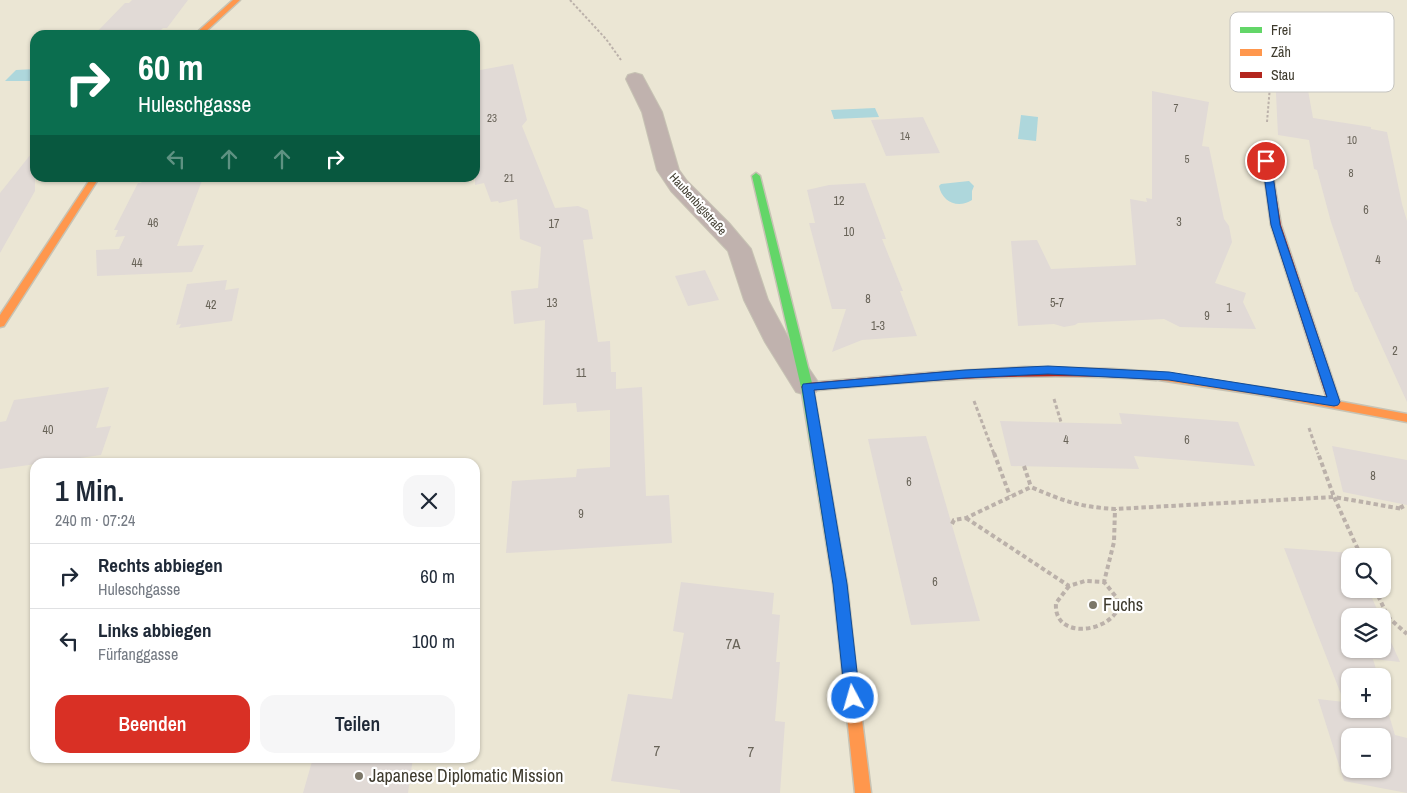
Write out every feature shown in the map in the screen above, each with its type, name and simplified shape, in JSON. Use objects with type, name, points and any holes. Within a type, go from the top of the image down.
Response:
[{"type":"street","points":[[204,30],[237,0]]},
{"type":"street","name":"Haubenbiglstraße","points":[[635,79],[652,112],[668,170],[679,186],[739,249],[756,300],[778,342],[807,387]]},
{"type":"street","points":[[1264,145],[1276,225],[1334,402]]},
{"type":"street","name":"Haubenbiglstraße","points":[[756,176],[807,387],[840,584],[863,793]]},
{"type":"street","points":[[0,323],[92,182]]},
{"type":"street","points":[[807,387],[965,374],[1048,370],[1169,376],[1301,396],[1407,418]]},
{"type":"path","points":[[570,0],[606,39],[635,79]]},
{"type":"path","points":[[1264,145],[1270,92]]},
{"type":"path","points":[[965,374],[1010,496]]},
{"type":"path","points":[[1301,396],[1305,416],[1334,497],[1357,548]]},
{"type":"path","points":[[1024,466],[1031,487]]},
{"type":"path","points":[[952,524],[954,520],[966,518],[1031,487],[1065,502],[1085,507],[1115,509],[1334,497],[1405,510]]},
{"type":"path","points":[[1400,503],[1405,510]]},
{"type":"path","points":[[1104,582],[1114,542],[1115,509]]},
{"type":"path","points":[[966,518],[1069,586]]},
{"type":"path","points":[[1085,581],[1104,582],[1113,592],[1118,605],[1115,616],[1105,623],[1092,628],[1078,629],[1063,622],[1056,610],[1057,601],[1069,586],[1085,581]]},
{"type":"path","points":[[1380,598],[1388,617],[1407,634]]},
{"type":"water","points":[[30,69],[30,81],[5,81],[16,70]]},
{"type":"water","points":[[875,108],[879,117],[834,119],[831,110]]},
{"type":"water","points":[[1021,115],[1038,117],[1036,141],[1018,139]]},
{"type":"water","points":[[969,181],[974,186],[972,200],[961,204],[947,200],[939,186],[941,184]]},
{"type":"building","points":[[132,0],[188,0],[167,28],[161,30],[99,30],[125,3],[129,3]]},
{"type":"building","points":[[513,64],[527,120],[522,126],[555,208],[578,206],[588,210],[593,239],[583,240],[598,342],[610,341],[611,372],[616,372],[616,389],[642,387],[646,496],[669,495],[672,543],[506,553],[512,481],[576,477],[577,469],[610,467],[610,410],[577,412],[576,403],[543,405],[545,320],[514,324],[511,291],[538,288],[541,247],[520,239],[517,199],[499,203],[498,201],[491,202],[484,183],[475,185],[475,182],[480,182],[480,70]]},
{"type":"building","points":[[1152,91],[1209,102],[1202,146],[1209,147],[1224,219],[1229,226],[1232,242],[1215,283],[1246,293],[1243,302],[1256,329],[1180,327],[1164,319],[1078,323],[1064,327],[1054,324],[1018,326],[1011,241],[1037,240],[1051,269],[1136,265],[1130,199],[1147,202],[1146,198],[1152,199]]},
{"type":"building","points":[[1276,92],[1308,92],[1313,118],[1371,127],[1371,129],[1387,132],[1407,221],[1407,402],[1357,292],[1355,292],[1331,222],[1317,170],[1314,169],[1309,140],[1278,135]]},
{"type":"building","points":[[923,117],[940,153],[886,156],[871,120]]},
{"type":"building","points":[[30,155],[30,182],[35,182],[35,191],[0,253],[0,193]]},
{"type":"building","points":[[201,182],[177,246],[204,245],[192,272],[97,276],[96,250],[119,249],[125,236],[115,237],[118,230],[114,230],[138,183]]},
{"type":"building","points":[[865,183],[886,239],[882,239],[903,291],[900,291],[917,336],[862,340],[832,352],[846,309],[832,309],[809,223],[815,223],[807,190],[829,185]]},
{"type":"building","points":[[705,270],[719,300],[688,306],[675,276]]},
{"type":"building","points":[[227,280],[225,290],[239,288],[232,321],[179,328],[181,324],[176,325],[187,284]]},
{"type":"building","points":[[109,387],[96,428],[111,426],[101,455],[79,458],[30,458],[30,465],[0,469],[0,422],[6,421],[14,400]]},
{"type":"building","points":[[1119,413],[1238,422],[1255,466],[1134,456],[1139,469],[1011,466],[1000,421],[1122,424]]},
{"type":"building","points":[[926,436],[980,621],[911,625],[868,439]]},
{"type":"building","points":[[1332,446],[1407,460],[1407,505],[1343,492]]},
{"type":"building","points":[[1284,548],[1341,552],[1341,598],[1372,598],[1376,608],[1341,608],[1341,658],[1391,658],[1391,642],[1400,662],[1373,659],[1376,668],[1341,668],[1341,694]]},
{"type":"building","points":[[681,582],[774,593],[772,614],[780,615],[776,662],[780,662],[775,721],[785,722],[780,793],[680,793],[680,790],[611,781],[628,694],[672,699],[684,633],[673,631]]},
{"type":"building","points":[[1318,699],[1341,702],[1341,718],[1390,718],[1395,735],[1407,738],[1407,793],[1344,781],[1343,778],[1391,778],[1391,728],[1341,728],[1341,772]]},
{"type":"building","name":"Japanese Diplomatic Mission","points":[[312,763],[412,763],[408,793],[303,793]]},
{"type":"traffic: fast","points":[[756,176],[807,387],[840,584],[851,687]]},
{"type":"traffic: slow","points":[[204,30],[237,0]]},
{"type":"traffic: slow","points":[[0,323],[92,182]]},
{"type":"traffic: slow","points":[[1156,376],[1273,393],[1407,418]]},
{"type":"traffic: slow","points":[[851,687],[863,793]]},
{"type":"traffic: jam","points":[[1264,145],[1276,225],[1334,402]]},
{"type":"traffic: jam","points":[[807,387],[894,379],[1025,371],[1069,371],[1156,376]]},
{"type":"place","name":"Fuchs","points":[[1093,605]]},
{"type":"place","name":"Japanese Diplomatic Mission","points":[[359,776]]},
{"type":"route","points":[[853,698],[840,584],[807,387],[965,374],[1048,370],[1169,376],[1334,402],[1276,225],[1266,161]]}]
